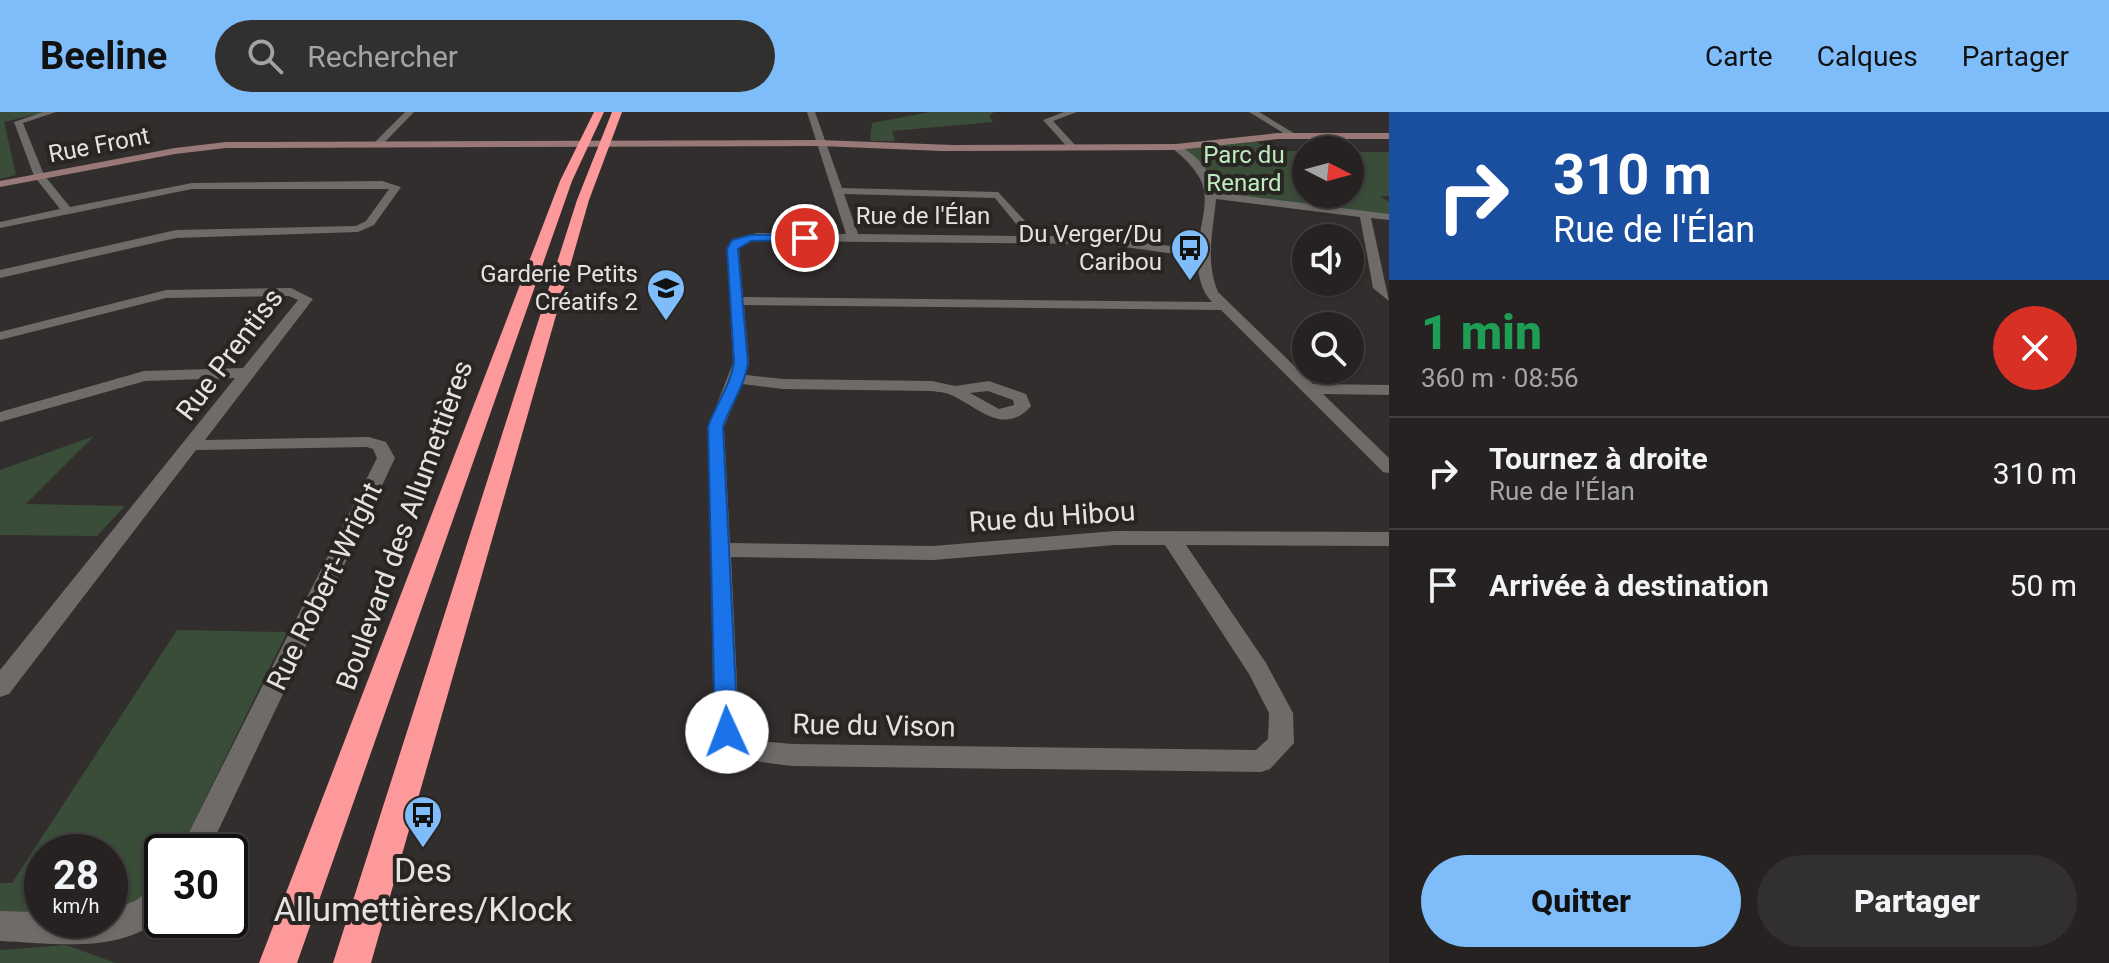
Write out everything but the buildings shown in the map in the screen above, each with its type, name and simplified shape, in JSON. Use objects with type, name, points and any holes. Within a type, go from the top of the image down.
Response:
[{"type":"highway","name":"Boulevard des Allumettières","points":[[352,963],[592,147],[599,112]]},
{"type":"highway","name":"Boulevard des Allumettières","points":[[278,963],[559,201],[617,112]]},
{"type":"street","points":[[52,112],[18,122],[39,176],[67,211]]},
{"type":"street","points":[[377,145],[410,112]]},
{"type":"street","points":[[811,112],[853,238]]},
{"type":"street","points":[[1073,112],[1047,120],[1073,148]]},
{"type":"street","points":[[1253,112],[1293,135]]},
{"type":"street","name":"Rue Front","points":[[0,184],[213,146],[1073,148],[1176,147],[1293,135],[1389,136]]},
{"type":"street","points":[[1176,147],[1203,170],[1213,195],[1201,254],[1202,275],[1221,306],[1389,468]]},
{"type":"street","points":[[0,225],[206,184],[382,184],[396,187],[370,223],[358,229],[176,234],[0,274]]},
{"type":"street","points":[[837,191],[998,195],[1035,239]]},
{"type":"street","points":[[1213,195],[1389,217]]},
{"type":"street","points":[[1365,216],[1380,288],[1389,297]]},
{"type":"street","name":"Rue de l'Élan","points":[[740,240],[757,237],[1113,241],[1201,254]]},
{"type":"street","name":"Rue du Vison","points":[[740,240],[733,249],[738,379],[722,407],[716,427],[727,732],[755,751],[1261,761],[1281,743],[1281,713],[1258,669],[1170,537]]},
{"type":"street","name":"Rue Prentiss","points":[[0,336],[166,294],[291,292],[305,295],[304,303],[0,687]]},
{"type":"street","points":[[737,301],[1221,306]]},
{"type":"street","points":[[0,417],[144,376],[247,373]]},
{"type":"street","points":[[738,379],[783,384],[932,386],[956,390]]},
{"type":"street","points":[[1309,389],[1389,390]]},
{"type":"street","name":"Rue Robert-Wright","points":[[192,445],[369,442],[380,446],[386,458],[202,834]]},
{"type":"street","name":"Rue du Hibou","points":[[720,550],[933,553],[1115,538],[1389,539]]},
{"type":"street","points":[[0,926],[85,929],[119,923],[144,911]]},
{"type":"green space","points":[[0,112],[46,112],[4,122],[16,175],[0,179]]},
{"type":"green space","points":[[930,112],[994,112],[989,116],[993,122],[892,131],[895,141],[870,141],[872,123]]},
{"type":"green space","name":"Parc du Renard","points":[[1250,138],[1272,151],[1292,151],[1292,205],[1213,195],[1176,147]]},
{"type":"green space","name":"Parc du Renard","points":[[1364,152],[1389,152],[1389,196],[1380,196],[1389,202],[1389,217],[1317,208],[1364,208]]},
{"type":"green space","points":[[94,436],[26,504],[125,506],[97,536],[0,535],[0,470]]},
{"type":"green space","points":[[177,630],[287,632],[188,834],[144,834],[144,897],[128,906],[128,834],[44,834]]},
{"type":"green space","points":[[24,865],[24,912],[0,911],[0,883],[12,883]]},
{"type":"green space","points":[[66,945],[116,963],[0,963],[0,950]]},
{"type":"place","name":"Du Verger/Du Caribou","points":[[1190,282]]},
{"type":"place","name":"Garderie Petits Créatifs 2","points":[[666,322]]},
{"type":"place","name":"Des Allumettières/Klock","points":[[423,849]]},
{"type":"route","points":[[727,732],[716,427],[722,407],[738,379],[741,363],[733,249],[736,242],[750,238],[805,238]]}]
